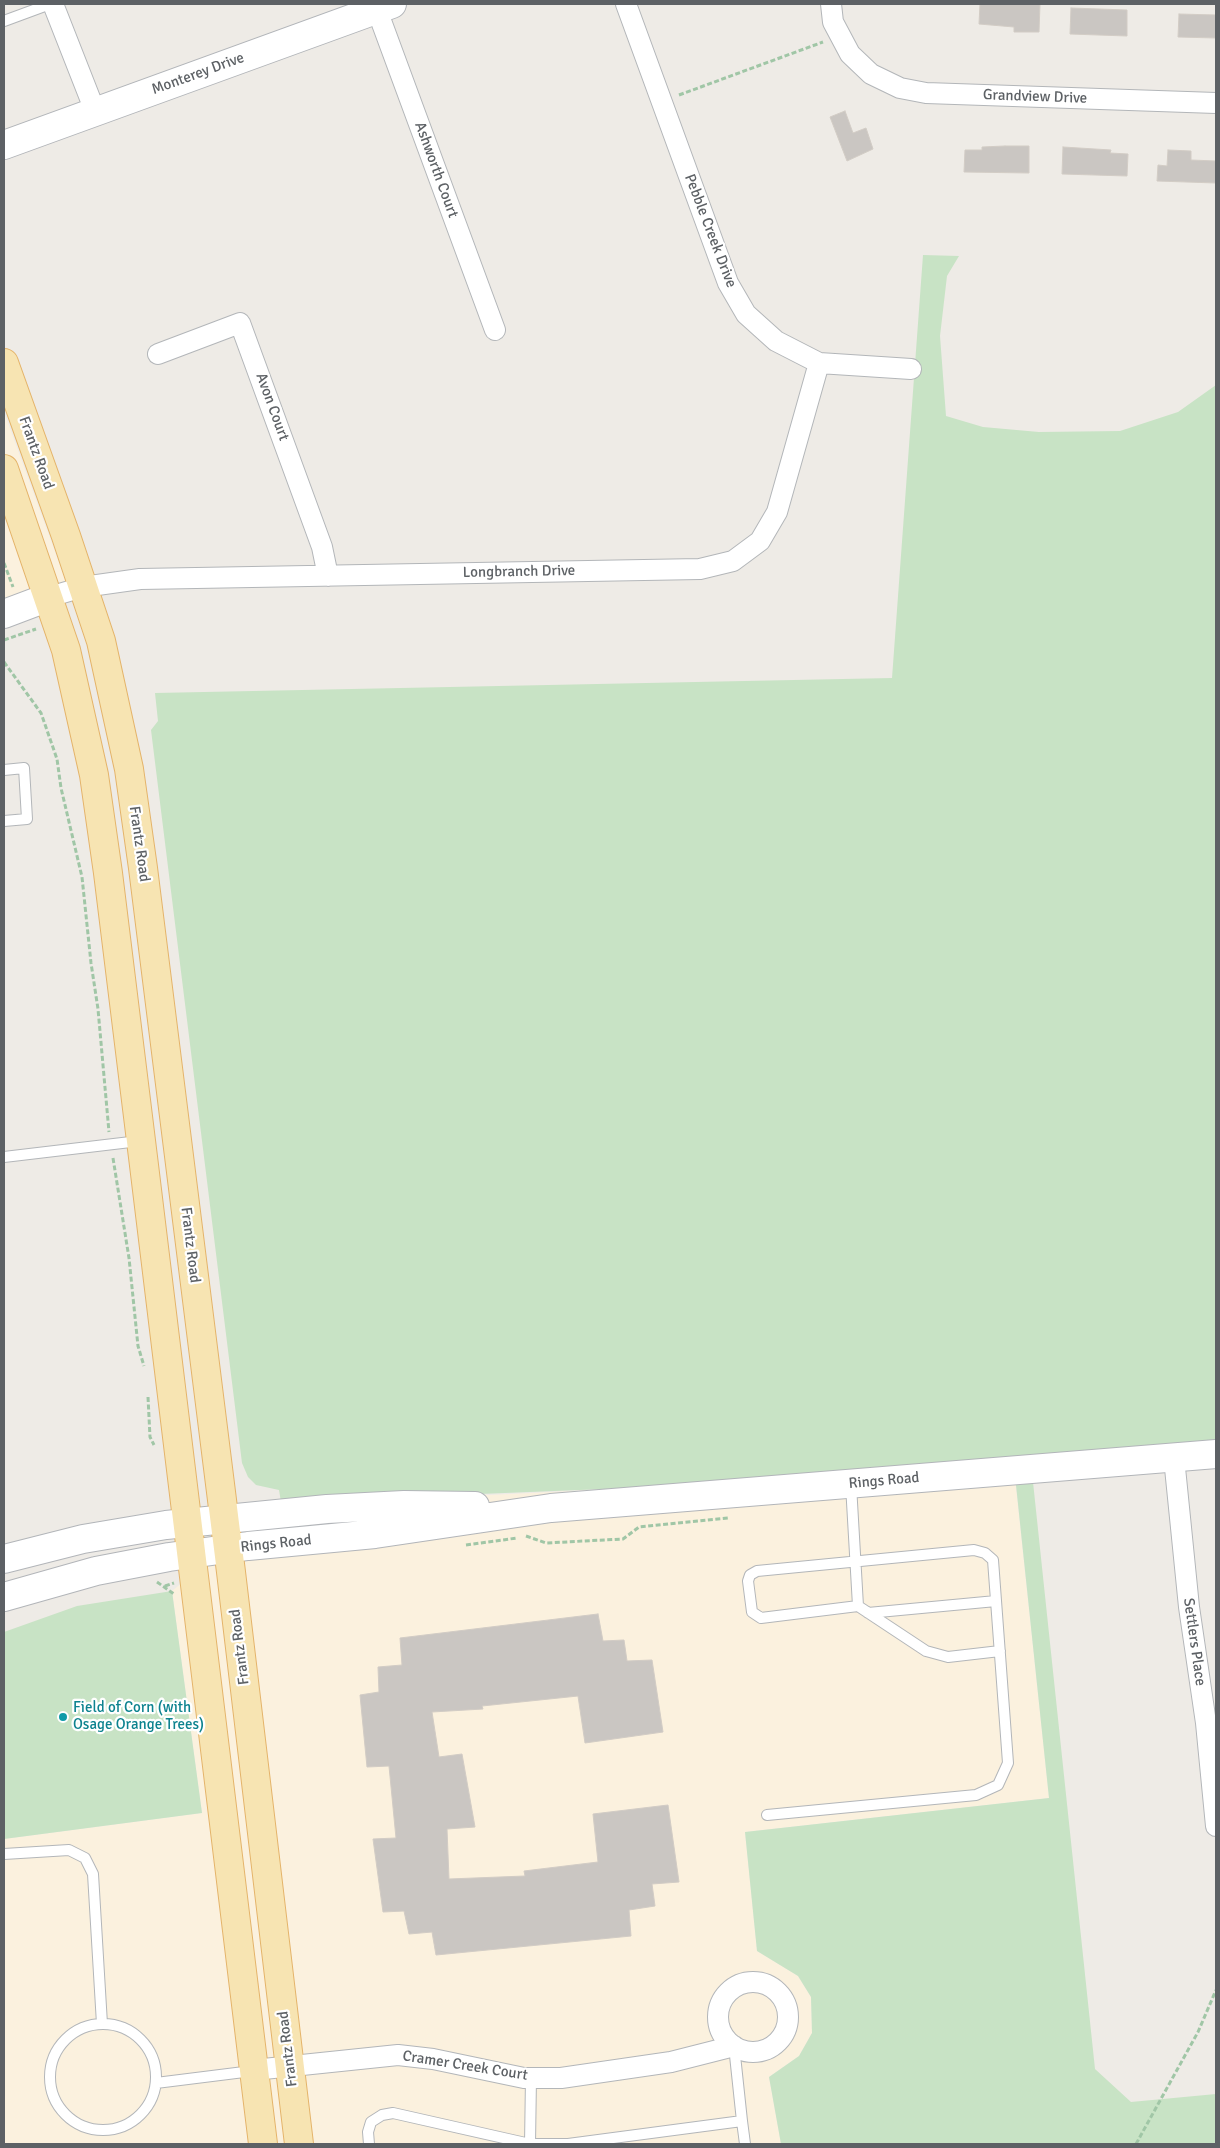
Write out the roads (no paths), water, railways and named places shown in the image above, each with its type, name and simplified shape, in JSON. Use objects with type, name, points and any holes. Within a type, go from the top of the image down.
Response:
[{"type":"main road","name":"Monterey Drive","points":[[4,145],[385,7]]},
{"type":"main road","name":"Frantz Road","points":[[4,363],[101,641],[126,754],[144,878],[299,2144]]},
{"type":"main road","points":[[4,464],[50,541],[83,588]]},
{"type":"main road","points":[[4,469],[66,650],[94,775],[108,873],[188,1523],[185,1563],[263,2144]]},
{"type":"main road","points":[[4,614],[49,597]]},
{"type":"main road","points":[[49,597],[68,615],[82,644],[105,712],[126,754]]},
{"type":"main road","name":"Rings Road","points":[[4,1596],[96,1571],[185,1563],[227,1549],[375,1534],[551,1508],[1216,1454]]},
{"type":"main road","name":"Rings Road","points":[[4,1559],[83,1540],[188,1523],[327,1509],[404,1505],[551,1508]]},
{"type":"street","points":[[52,4],[95,111]]},
{"type":"street","name":"Pebble Creek Drive","points":[[626,4],[728,283],[746,314],[776,341],[819,363],[911,369]]},
{"type":"street","name":"Grandview Drive","points":[[831,4],[833,22],[850,54],[861,66],[889,83],[926,93],[1216,103]]},
{"type":"street","name":"Ashworth Court","points":[[385,7],[496,330]]},
{"type":"street","name":"Avon Court","points":[[158,354],[240,323],[322,547],[328,576]]},
{"type":"street","name":"Longbranch Drive","points":[[49,597],[83,588],[140,579],[700,569],[733,562],[760,541],[778,512],[819,363]]},
{"type":"street","name":"Settlers Place","points":[[1174,1458],[1188,1607],[1211,1722],[1216,1826]]},
{"type":"street","name":"Cramer Creek Court","points":[[254,2070],[398,2055],[433,2059],[531,2078],[561,2078],[671,2062],[734,2046]]},
{"type":"lane","points":[[4,21],[52,4]]},
{"type":"lane","points":[[4,770],[24,768],[27,819],[4,821]]},
{"type":"lane","points":[[4,1157],[141,1141]]},
{"type":"lane","points":[[851,1484],[858,1606]]},
{"type":"lane","points":[[767,1815],[976,1795],[998,1785],[1008,1763],[1000,1651],[993,1560],[985,1553],[974,1550],[757,1571],[750,1575],[748,1581],[752,1612],[761,1618],[858,1606],[926,1651],[948,1657],[1000,1651]]},
{"type":"lane","points":[[868,1613],[996,1601]]},
{"type":"lane","points":[[4,1854],[69,1850],[85,1858],[93,1874],[102,2024]]},
{"type":"lane","points":[[102,2024],[120,2026],[136,2035],[148,2048],[155,2065],[156,2083],[152,2100],[142,2114],[128,2125],[111,2130],[93,2130],[76,2124],[63,2114],[53,2099],[49,2082],[50,2064],[57,2048],[69,2035],[84,2027],[102,2024]]},
{"type":"lane","points":[[734,2046],[745,2144]]},
{"type":"lane","points":[[156,2083],[238,2074],[254,2070]]},
{"type":"lane","points":[[530,2144],[531,2078]]},
{"type":"lane","points":[[369,2144],[368,2132],[372,2122],[382,2115],[393,2113],[530,2144],[568,2144],[742,2121]]},
{"type":"place","name":"Field of Corn (with Osage Orange Trees)","points":[[63,1717]]}]
